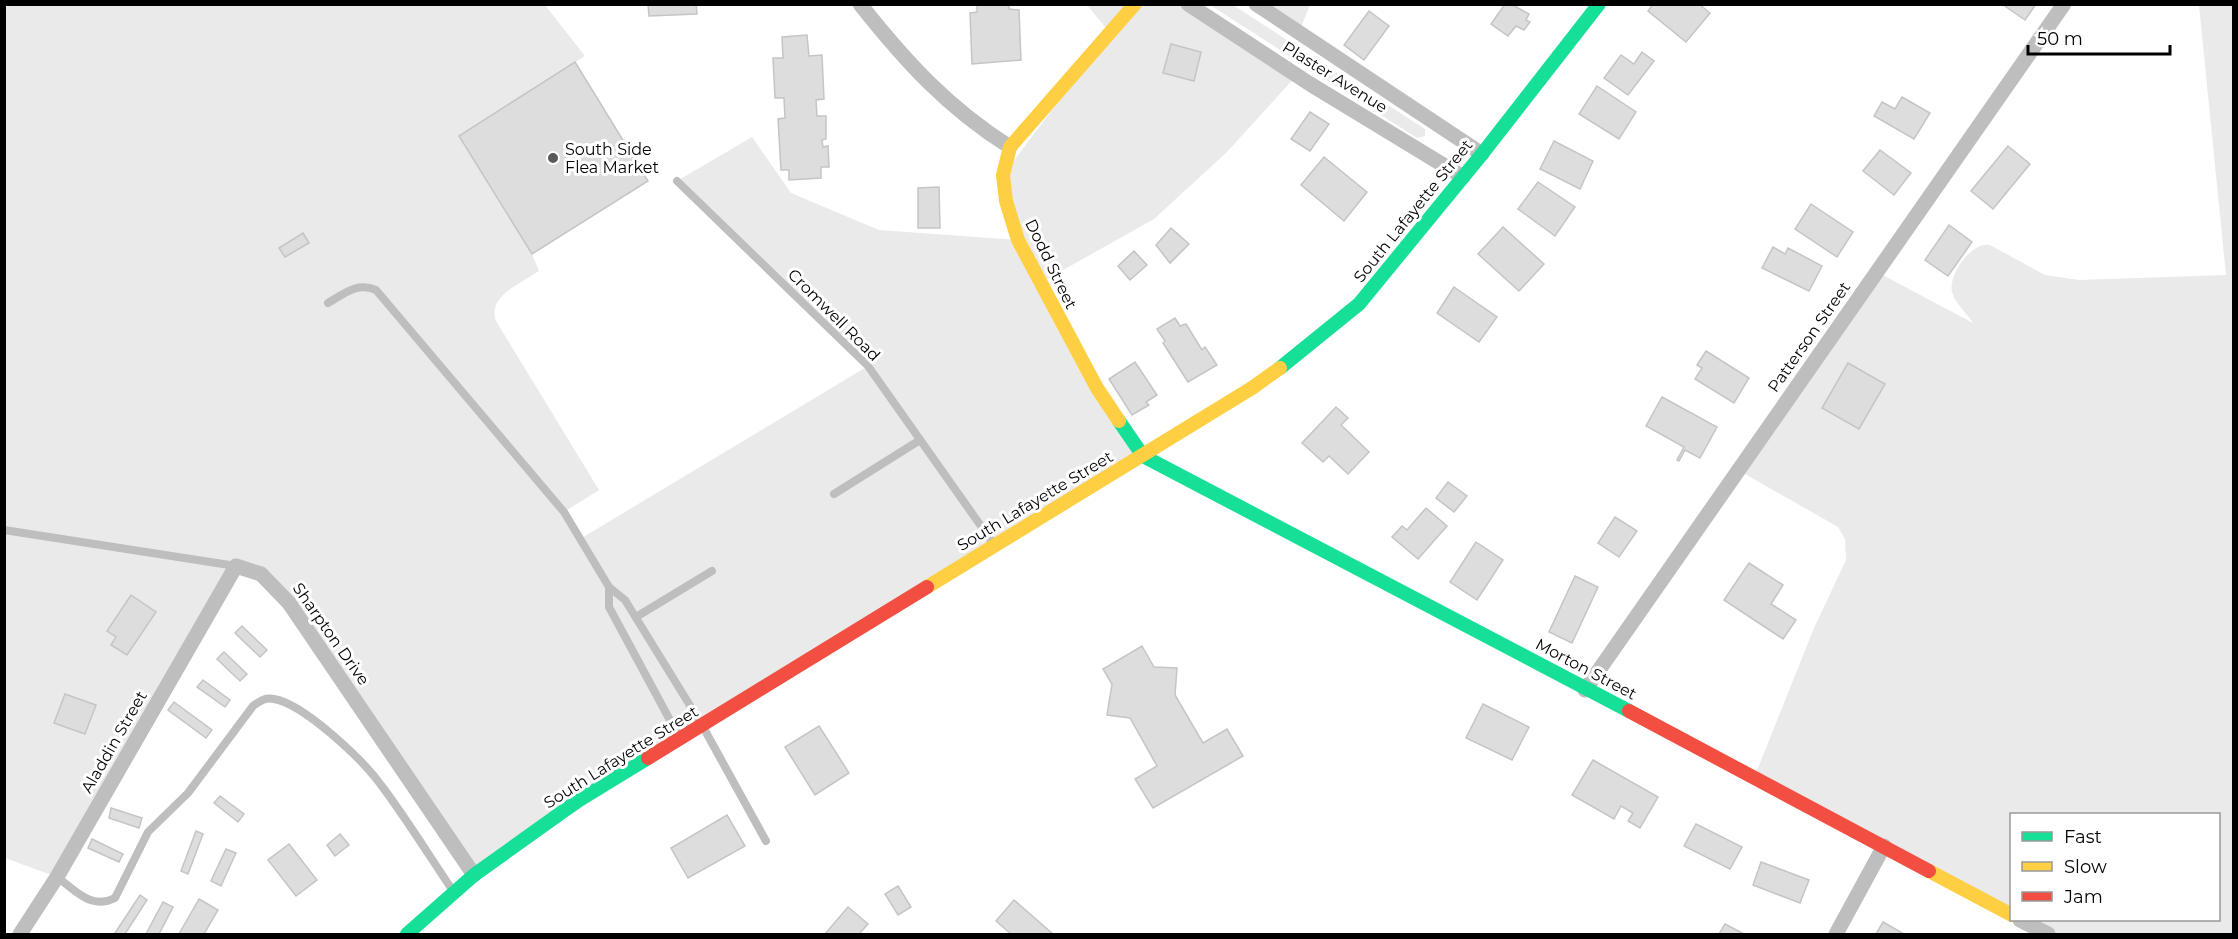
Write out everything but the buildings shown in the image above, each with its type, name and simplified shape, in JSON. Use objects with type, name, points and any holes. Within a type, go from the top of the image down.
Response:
[{"type":"main road","name":"Dodd Street","points":[[1135,4],[1010,147],[1003,175],[1006,201],[1018,240],[1097,388],[1143,456]]},
{"type":"main road","name":"South Lafayette Street","points":[[407,934],[474,875],[579,800],[993,544],[1143,456],[1252,388],[1292,359],[1359,304],[1482,154],[1599,4]]},
{"type":"main road","name":"Morton Street","points":[[1143,456],[2010,914]]},
{"type":"street","points":[[860,4],[904,60],[972,123],[1010,147]]},
{"type":"street","name":"Plaster Avenue","points":[[1188,4],[1311,84],[1463,177]]},
{"type":"street","name":"Plaster Avenue","points":[[1256,4],[1482,154]]},
{"type":"street","name":"Patterson Street","points":[[1585,690],[2064,4]]},
{"type":"street","name":"Sharpton Drive","points":[[236,566],[261,574],[289,603],[474,875]]},
{"type":"street","name":"Aladdin Street","points":[[20,934],[57,877],[236,566]]},
{"type":"street","points":[[1836,934],[1884,846]]},
{"type":"street","points":[[2022,921],[2048,934]]},
{"type":"lane","name":"Cromwell Road","points":[[677,181],[868,366],[993,544]]},
{"type":"lane","points":[[328,303],[356,287],[366,286],[376,290],[564,512],[609,587],[622,596],[636,617],[702,725],[766,841]]},
{"type":"lane","points":[[834,494],[920,440]]},
{"type":"lane","name":"Sharpton Drive","points":[[4,530],[236,566]]},
{"type":"lane","points":[[636,617],[712,572]]},
{"type":"lane","points":[[609,587],[609,607],[680,738]]},
{"type":"lane","points":[[57,877],[88,900],[105,903],[115,898],[148,832],[188,793],[253,706],[263,699],[274,699],[289,704],[308,716],[360,760],[381,784],[454,892]]},
{"type":"shaded area","points":[[4,5],[545,5],[585,56],[459,136],[532,254],[539,271],[507,292],[496,304],[494,312],[496,321],[599,490],[564,512],[580,539],[868,366],[677,181],[752,137],[791,193],[879,230],[1018,240],[1003,175],[1110,33],[1087,5],[1188,5],[1297,75],[1227,152],[1154,219],[1040,283],[1142,456],[474,875],[289,603],[243,566],[57,877],[5,858]]},
{"type":"shaded area","points":[[1210,5],[1233,5],[1425,129],[1425,136],[1417,138]]},
{"type":"shaded area","points":[[1256,5],[1310,5],[1299,32]]},
{"type":"shaded area","points":[[2199,5],[2233,5],[2233,934],[2048,934],[2022,921],[2220,921],[2220,813],[2010,813],[2010,914],[1754,778],[1814,628],[1846,560],[1845,539],[1838,527],[1738,470],[1877,272],[1973,323],[1956,301],[1952,285],[1963,260],[1969,253],[1983,245],[1990,245],[2045,275],[2079,280],[2226,275]]},
{"type":"traffic: fast","points":[[1280,368],[1359,304],[1482,154],[1599,4]]},
{"type":"traffic: fast","points":[[1119,421],[1143,456],[1629,711]]},
{"type":"traffic: fast","points":[[407,934],[474,875],[579,800],[648,758]]},
{"type":"traffic: slow","points":[[1119,421],[1097,388],[1018,240],[1006,201],[1003,175],[1010,147],[1135,4]]},
{"type":"traffic: slow","points":[[927,587],[1252,388],[1280,368]]},
{"type":"traffic: slow","points":[[1929,871],[2010,914]]},
{"type":"traffic: jam","points":[[648,758],[927,587]]},
{"type":"traffic: jam","points":[[1629,711],[1929,871]]},
{"type":"place","name":"South Side Flea Market","points":[[553,158]]}]
